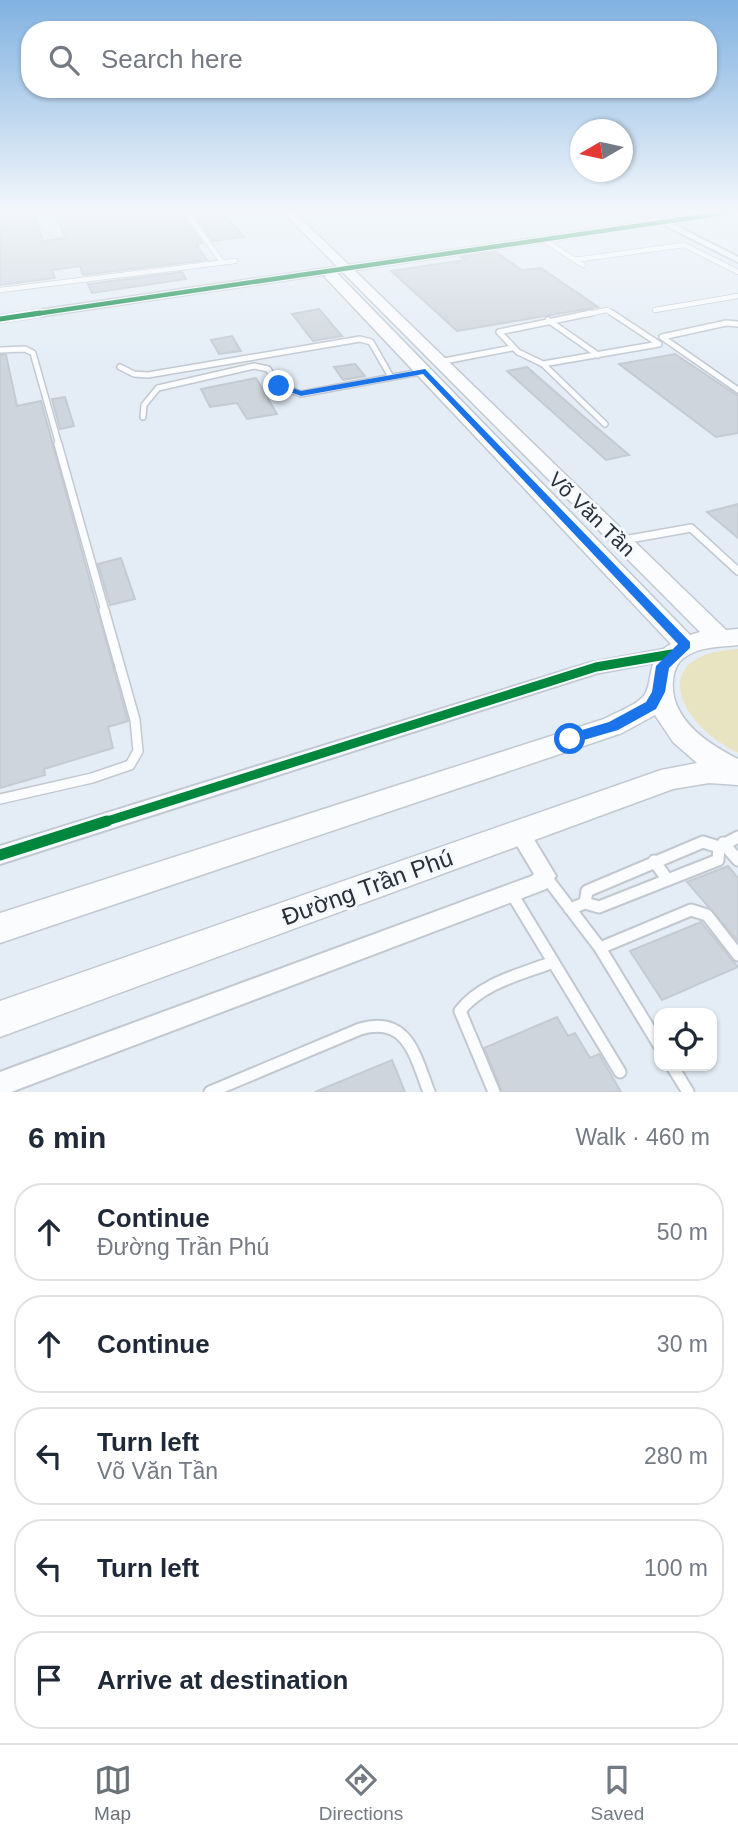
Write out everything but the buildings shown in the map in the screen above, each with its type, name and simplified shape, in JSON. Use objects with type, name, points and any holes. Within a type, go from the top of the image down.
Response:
[{"type":"street","name":"Võ Văn Tần","points":[[329,263],[336,269]]},
{"type":"street","name":"Võ Văn Tần","points":[[331,263],[432,367],[728,637]]},
{"type":"street","points":[[0,319],[377,263]]},
{"type":"street","name":"Võ Văn Tần","points":[[432,367],[679,649]]},
{"type":"street","points":[[0,855],[596,667],[728,637]]},
{"type":"street","points":[[0,928],[613,726],[651,705],[659,692],[663,666],[679,649]]},
{"type":"street","points":[[659,692],[667,717],[682,736],[703,754],[738,773]]},
{"type":"street","name":"Đường Trần Phú","points":[[0,1019],[671,778],[709,772],[738,773]]},
{"type":"street","points":[[0,1084],[25,1083],[539,883],[546,876],[519,832]]},
{"type":"lane","points":[[0,290],[214,263]]},
{"type":"lane","points":[[579,263],[583,265]]},
{"type":"lane","points":[[720,263],[738,272]]},
{"type":"lane","points":[[655,310],[738,296]]},
{"type":"lane","points":[[607,310],[659,344],[543,364],[531,361],[512,348],[499,332],[548,320],[607,310]]},
{"type":"lane","points":[[548,320],[599,355]]},
{"type":"lane","points":[[738,324],[726,323],[663,337],[665,342],[738,390]]},
{"type":"lane","points":[[120,367],[134,374],[143,374],[360,339],[371,342],[391,377]]},
{"type":"lane","points":[[143,417],[144,405],[155,390],[254,366],[268,369],[279,386],[301,394],[391,377],[512,348]]},
{"type":"lane","points":[[0,350],[25,349],[33,353],[111,627],[138,740],[138,751],[130,765],[0,799]]},
{"type":"lane","points":[[543,364],[605,424]]},
{"type":"lane","points":[[143,374],[155,390]]},
{"type":"lane","points":[[620,541],[691,528],[738,571]]},
{"type":"lane","points":[[721,845],[738,837]]},
{"type":"lane","points":[[585,903],[587,891],[703,842],[721,845],[738,860]]},
{"type":"lane","points":[[570,909],[585,903],[599,907],[718,860],[721,845]]},
{"type":"lane","points":[[654,861],[667,879]]},
{"type":"lane","points":[[546,876],[600,948],[654,1037]]},
{"type":"lane","points":[[512,893],[620,1072]]},
{"type":"lane","points":[[600,948],[691,910],[707,915],[738,955]]},
{"type":"lane","points":[[494,1092],[461,1021],[460,1011],[464,1001],[553,962]]},
{"type":"lane","points":[[210,1092],[360,1029],[383,1025],[399,1030],[412,1052],[429,1092]]},
{"type":"lane","points":[[675,1071],[688,1092]]},
{"type":"shaded area","points":[[738,649],[738,753],[717,740],[687,709],[681,692],[681,676],[690,663],[709,654]]},
{"type":"cycle path","points":[[0,319],[383,263]]},
{"type":"cycle path","points":[[0,855],[596,667],[672,654]]},
{"type":"route","points":[[279,386],[289,392],[301,394],[425,371],[686,645],[673,654],[663,666],[658,681],[659,692],[651,705],[613,726],[570,739]]}]
